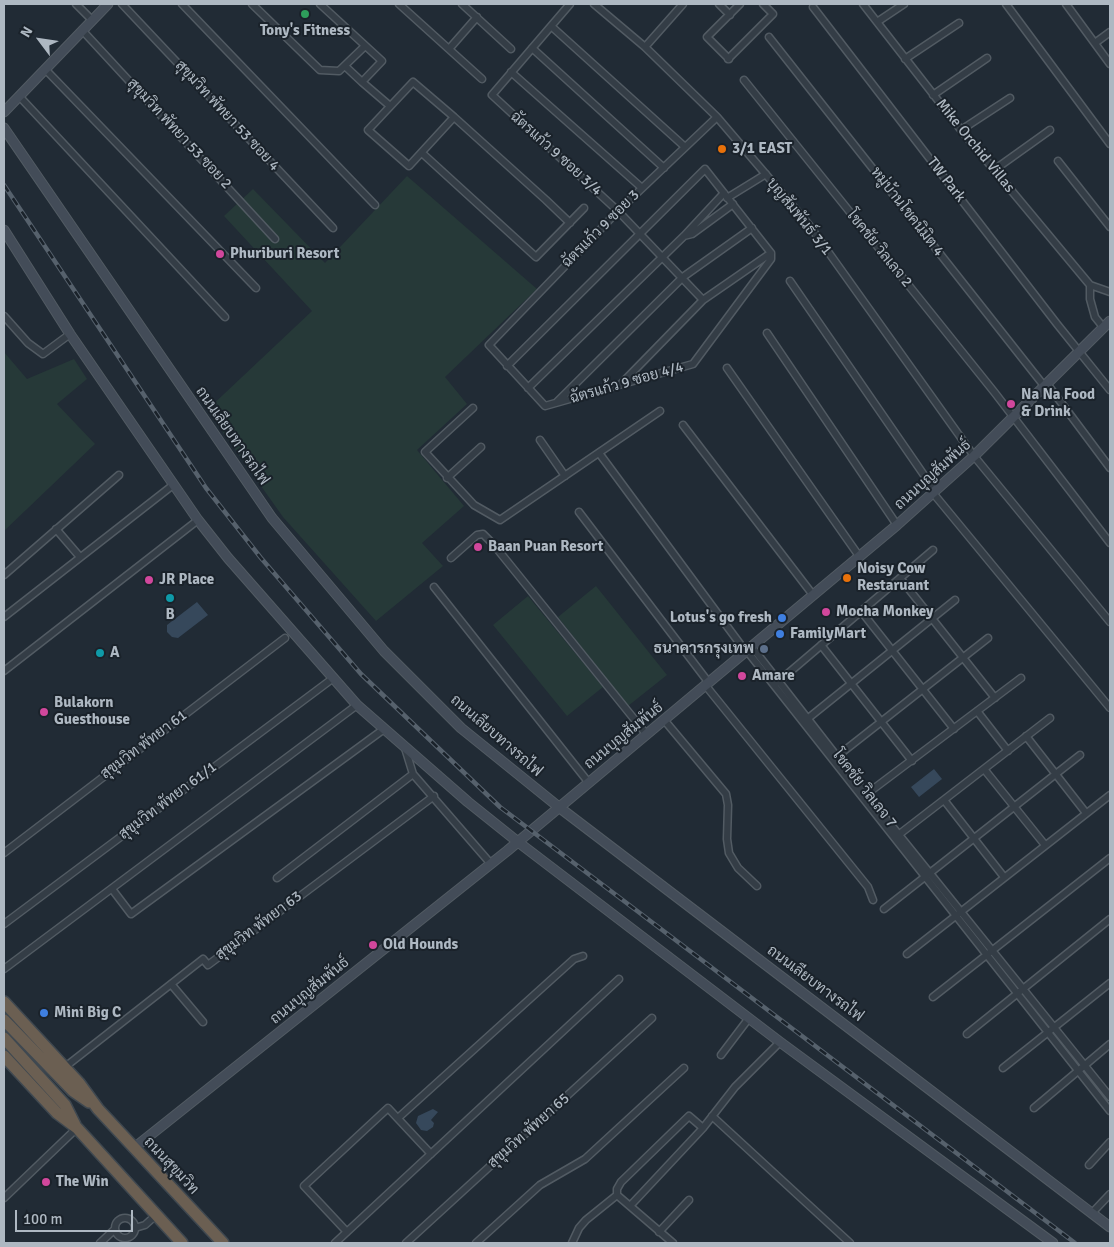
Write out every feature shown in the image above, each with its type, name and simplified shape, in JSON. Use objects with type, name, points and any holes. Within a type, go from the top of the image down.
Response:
[{"type":"highway","name":"ถนนสุขุมวิท","points":[[4,1002],[64,1067],[98,1109],[223,1243]]},
{"type":"highway","name":"ถนนสุขุมวิท","points":[[4,1020],[73,1091],[98,1109]]},
{"type":"highway","points":[[4,1038],[65,1105],[77,1128]]},
{"type":"highway","points":[[4,1056],[57,1113],[77,1128],[155,1216],[182,1243]]},
{"type":"street","points":[[76,4],[92,20]]},
{"type":"street","points":[[4,112],[108,4]]},
{"type":"street","name":"สุขุมวิท พัทยา 53 ซอย 4","points":[[122,4],[333,228]]},
{"type":"street","points":[[182,4],[376,205]]},
{"type":"street","points":[[252,4],[313,65],[329,72],[339,71],[346,67],[366,46]]},
{"type":"street","points":[[320,4],[382,61],[362,82]]},
{"type":"street","points":[[399,4],[482,79]]},
{"type":"street","points":[[462,4],[511,49]]},
{"type":"street","points":[[570,4],[511,72],[642,188]]},
{"type":"street","points":[[645,47],[681,6],[673,4]]},
{"type":"street","points":[[719,4],[730,15]]},
{"type":"street","points":[[740,4],[707,37],[728,59],[773,14],[763,4]]},
{"type":"street","name":"Mike Orchid Villas","points":[[863,4],[961,130],[1090,285]]},
{"type":"street","points":[[877,22],[904,4]]},
{"type":"street","points":[[1006,4],[1110,144]]},
{"type":"street","points":[[1066,4],[1110,64]]},
{"type":"street","name":"บุญสัมพันธ์ 3/1","points":[[599,5],[717,117],[809,225],[974,456],[1110,622]]},
{"type":"street","name":"TW Park","points":[[813,7],[1110,390]]},
{"type":"street","points":[[449,49],[476,17]]},
{"type":"street","points":[[905,59],[959,23]]},
{"type":"street","points":[[551,26],[685,147]]},
{"type":"street","name":"สุขุมวิท พัทยา 53 ซอย 2","points":[[82,30],[275,239]]},
{"type":"street","points":[[1095,43],[1110,32]]},
{"type":"street","name":"หมู่บ้านโชคนิมิต 4","points":[[769,38],[1110,468]]},
{"type":"street","points":[[532,48],[664,168]]},
{"type":"street","points":[[934,95],[987,58]]},
{"type":"street","points":[[346,67],[390,106]]},
{"type":"street","points":[[45,69],[256,288]]},
{"type":"street","name":"ฉัตรแก้ว 9 ซอย 3/4","points":[[511,72],[492,95],[640,232],[703,300]]},
{"type":"street","name":"โชคชัย วิลเลจ 2","points":[[744,80],[1014,418],[1110,543]]},
{"type":"street","points":[[454,117],[409,166],[368,130],[413,82],[454,117],[570,222]]},
{"type":"street","points":[[20,96],[225,317]]},
{"type":"street","points":[[961,130],[1010,98]]},
{"type":"street","name":"ฉัตรแก้ว 9 ซอย 3","points":[[507,366],[489,345],[618,211],[717,117]]},
{"type":"street","name":"ถนนเลียบทางรถไฟ","points":[[4,128],[272,518],[384,651],[461,728],[560,808],[1110,1227]]},
{"type":"street","points":[[994,170],[1050,130]]},
{"type":"street","points":[[422,153],[536,257],[584,208]]},
{"type":"street","points":[[1058,161],[1110,227]]},
{"type":"street","points":[[622,384],[703,300],[771,253],[752,228],[726,195],[705,169],[507,366],[528,388],[726,195],[766,174]]},
{"type":"street","points":[[684,236],[692,234],[733,204]]},
{"type":"street","points":[[556,403],[683,277],[752,228]]},
{"type":"street","points":[[4,230],[70,334],[198,520],[228,558],[332,679],[357,705],[404,748],[518,842],[780,1042],[1053,1243]]},
{"type":"street","name":"ฉัตรแก้ว 9 ซอย 4/4","points":[[528,388],[545,406],[692,364],[772,258],[771,253]]},
{"type":"street","points":[[790,281],[934,492],[1110,708]]},
{"type":"street","points":[[1107,324],[1095,317],[1090,299],[1090,285],[1110,292]]},
{"type":"street","points":[[4,316],[28,343],[43,354],[70,334]]},
{"type":"street","name":"ถนนบุญสัมพันธ์","points":[[134,1148],[560,808],[896,525],[1014,418],[1107,324]]},
{"type":"street","points":[[767,333],[896,525]]},
{"type":"street","points":[[727,368],[859,556]]},
{"type":"street","points":[[473,408],[425,452],[474,505],[500,520],[660,411]]},
{"type":"street","points":[[683,425],[813,595]]},
{"type":"street","points":[[540,440],[565,476]]},
{"type":"street","points":[[448,478],[481,447]]},
{"type":"street","points":[[599,453],[748,650]]},
{"type":"street","points":[[4,575],[119,475]]},
{"type":"street","points":[[4,617],[173,485]]},
{"type":"street","points":[[579,512],[707,685],[868,887],[873,900]]},
{"type":"street","points":[[4,671],[198,520]]},
{"type":"street","points":[[56,529],[80,557]]},
{"type":"street","points":[[451,558],[478,535],[482,534],[494,545],[647,735]]},
{"type":"street","points":[[774,685],[933,550]]},
{"type":"street","points":[[900,578],[933,617],[995,698]]},
{"type":"street","points":[[434,587],[589,783]]},
{"type":"street","points":[[806,719],[955,600]]},
{"type":"street","points":[[861,611],[954,729]]},
{"type":"street","name":"สุขุมวิท พัทยา 61","points":[[4,853],[285,638]]},
{"type":"street","points":[[835,758],[988,638]]},
{"type":"street","points":[[821,645],[852,682],[912,761]]},
{"type":"street","name":"โชคชัย วิลเลจ 7","points":[[748,650],[780,680],[835,758],[1019,991]]},
{"type":"street","name":"โชคชัย วิลเลจ 7","points":[[748,650],[774,685],[806,719]]},
{"type":"street","points":[[865,796],[1021,678]]},
{"type":"street","name":"สุขุมวิท พัทยา 61/1","points":[[4,924],[332,679]]},
{"type":"street","points":[[4,969],[357,705]]},
{"type":"street","points":[[977,711],[1008,751]]},
{"type":"street","points":[[897,837],[1050,718]]},
{"type":"street","points":[[665,720],[726,794],[728,805],[726,839],[729,853],[738,868],[757,886]]},
{"type":"street","points":[[112,888],[130,914],[384,730]]},
{"type":"street","points":[[1026,736],[1086,813]]},
{"type":"street","points":[[404,748],[413,774],[491,864]]},
{"type":"street","points":[[884,909],[1080,755]]},
{"type":"street","points":[[984,769],[1045,845]]},
{"type":"street","points":[[277,878],[413,774]]},
{"type":"street","points":[[907,954],[1110,795]]},
{"type":"street","name":"สุขุมวิท พัทยา 63","points":[[64,1067],[203,959],[208,965],[434,796]]},
{"type":"street","points":[[944,800],[1004,877]]},
{"type":"street","points":[[933,997],[1110,858]]},
{"type":"street","points":[[967,1034],[1110,919]]},
{"type":"street","points":[[398,1118],[574,959],[583,956]]},
{"type":"street","points":[[335,1243],[619,979]]},
{"type":"street","points":[[1003,1068],[1110,983]]},
{"type":"street","points":[[171,984],[203,1022]]},
{"type":"street","points":[[1019,991],[1053,1027],[1110,1097]]},
{"type":"street","points":[[1019,991],[1047,1032],[1110,1111]]},
{"type":"street","name":"สุขุมวิท พัทยา 65","points":[[406,1243],[652,1018]]},
{"type":"street","points":[[721,1055],[749,1018]]},
{"type":"street","points":[[630,1206],[703,1128],[735,1087],[780,1042]]},
{"type":"street","points":[[1034,1108],[1110,1044]]},
{"type":"street","points":[[476,1243],[540,1185],[585,1159],[684,1068]]},
{"type":"street","points":[[347,1232],[304,1186],[388,1108],[431,1154]]},
{"type":"street","points":[[673,1243],[617,1195],[617,1189],[621,1182],[689,1116],[703,1128]]},
{"type":"street","points":[[712,1116],[850,1243]]},
{"type":"street","points":[[4,1198],[77,1128]]},
{"type":"street","points":[[1089,1165],[1110,1142]]},
{"type":"street","points":[[1092,1213],[1110,1194]]},
{"type":"street","points":[[572,1243],[579,1228],[586,1220],[617,1195]]},
{"type":"street","points":[[659,1232],[689,1200]]},
{"type":"street","points":[[135,1228],[145,1225],[155,1216]]},
{"type":"street","points":[[126,1218],[133,1222],[134,1234],[129,1238],[119,1237],[101,1242],[114,1229],[117,1222],[126,1218]]},
{"type":"street","points":[[114,1229],[119,1237]]},
{"type":"green space","points":[[407,176],[537,289],[445,377],[467,404],[417,450],[464,506],[422,543],[443,566],[376,621],[283,517],[207,410],[312,311],[224,216],[253,189],[325,263]]},
{"type":"green space","points":[[4,352],[27,379],[74,359],[87,379],[57,404],[95,444],[4,531]]},
{"type":"green space","points":[[596,586],[667,675],[628,706],[558,617]]},
{"type":"green space","points":[[528,596],[603,687],[567,716],[493,625]]},
{"type":"water","points":[[197,602],[208,615],[178,638],[172,637],[167,632],[167,625]]},
{"type":"water","points":[[934,769],[942,779],[919,797],[911,787]]},
{"type":"water","points":[[433,1109],[438,1112],[431,1120],[434,1123],[433,1127],[427,1131],[421,1130],[416,1123],[418,1116]]},
{"type":"railway","points":[[4,185],[206,488],[261,558],[361,674],[500,807],[1075,1243]]},
{"type":"place","name":"Tony's Fitness","points":[[305,14]]},
{"type":"place","name":"3/1 EAST","points":[[722,149]]},
{"type":"place","name":"Phuriburi Resort","points":[[220,254]]},
{"type":"place","name":"Na Na Food & Drink","points":[[1011,404]]},
{"type":"place","name":"Baan Puan Resort","points":[[478,547]]},
{"type":"place","name":"Noisy Cow Restaruant","points":[[847,578]]},
{"type":"place","name":"JR Place","points":[[149,580]]},
{"type":"place","name":"B","points":[[170,598]]},
{"type":"place","name":"Mocha Monkey","points":[[826,612]]},
{"type":"place","name":"Lotus's go fresh","points":[[782,618]]},
{"type":"place","name":"FamilyMart","points":[[780,634]]},
{"type":"place","name":"ธนาคารกรุงเทพ","points":[[764,649]]},
{"type":"place","name":"A","points":[[100,653]]},
{"type":"place","name":"Amare","points":[[742,676]]},
{"type":"place","name":"Bulakorn Guesthouse","points":[[44,712]]},
{"type":"place","name":"Old Hounds","points":[[373,945]]},
{"type":"place","name":"Mini Big C","points":[[44,1013]]},
{"type":"place","name":"The Win","points":[[46,1182]]}]
